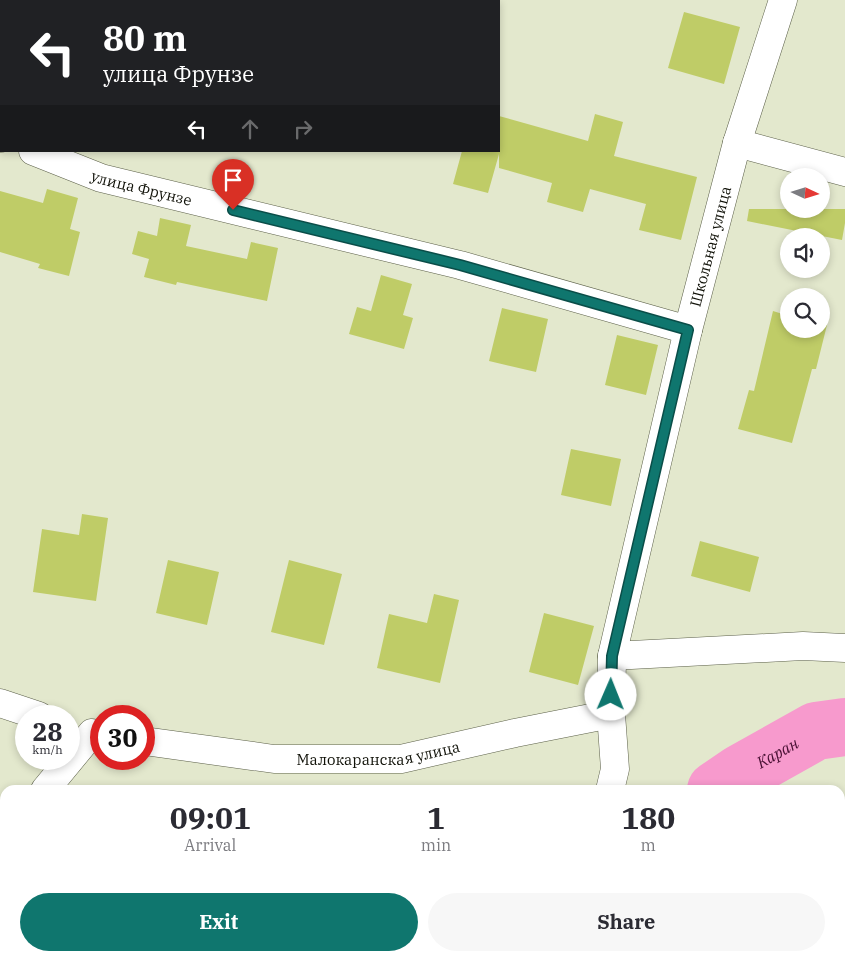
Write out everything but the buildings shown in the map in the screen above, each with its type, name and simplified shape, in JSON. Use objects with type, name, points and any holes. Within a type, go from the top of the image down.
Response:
[{"type":"street","name":"Школьная улица","points":[[613,780],[612,656],[688,330],[737,143],[783,0]]},
{"type":"street","points":[[737,143],[845,172]]},
{"type":"street","name":"улица Фрунзе","points":[[36,152],[101,178],[460,265],[688,330]]},
{"type":"street","points":[[612,656],[803,646],[845,648]]},
{"type":"street","points":[[0,704],[15,709]]},
{"type":"street","name":"Малокаранская улица","points":[[155,743],[274,759],[401,759],[515,733],[611,714]]},
{"type":"street","points":[[49,785],[87,731]]},
{"type":"waterway","name":"Каран","points":[[723,785],[816,731],[845,727]]},
{"type":"route","points":[[233,210],[460,265],[688,330],[612,656],[611,695]]}]
